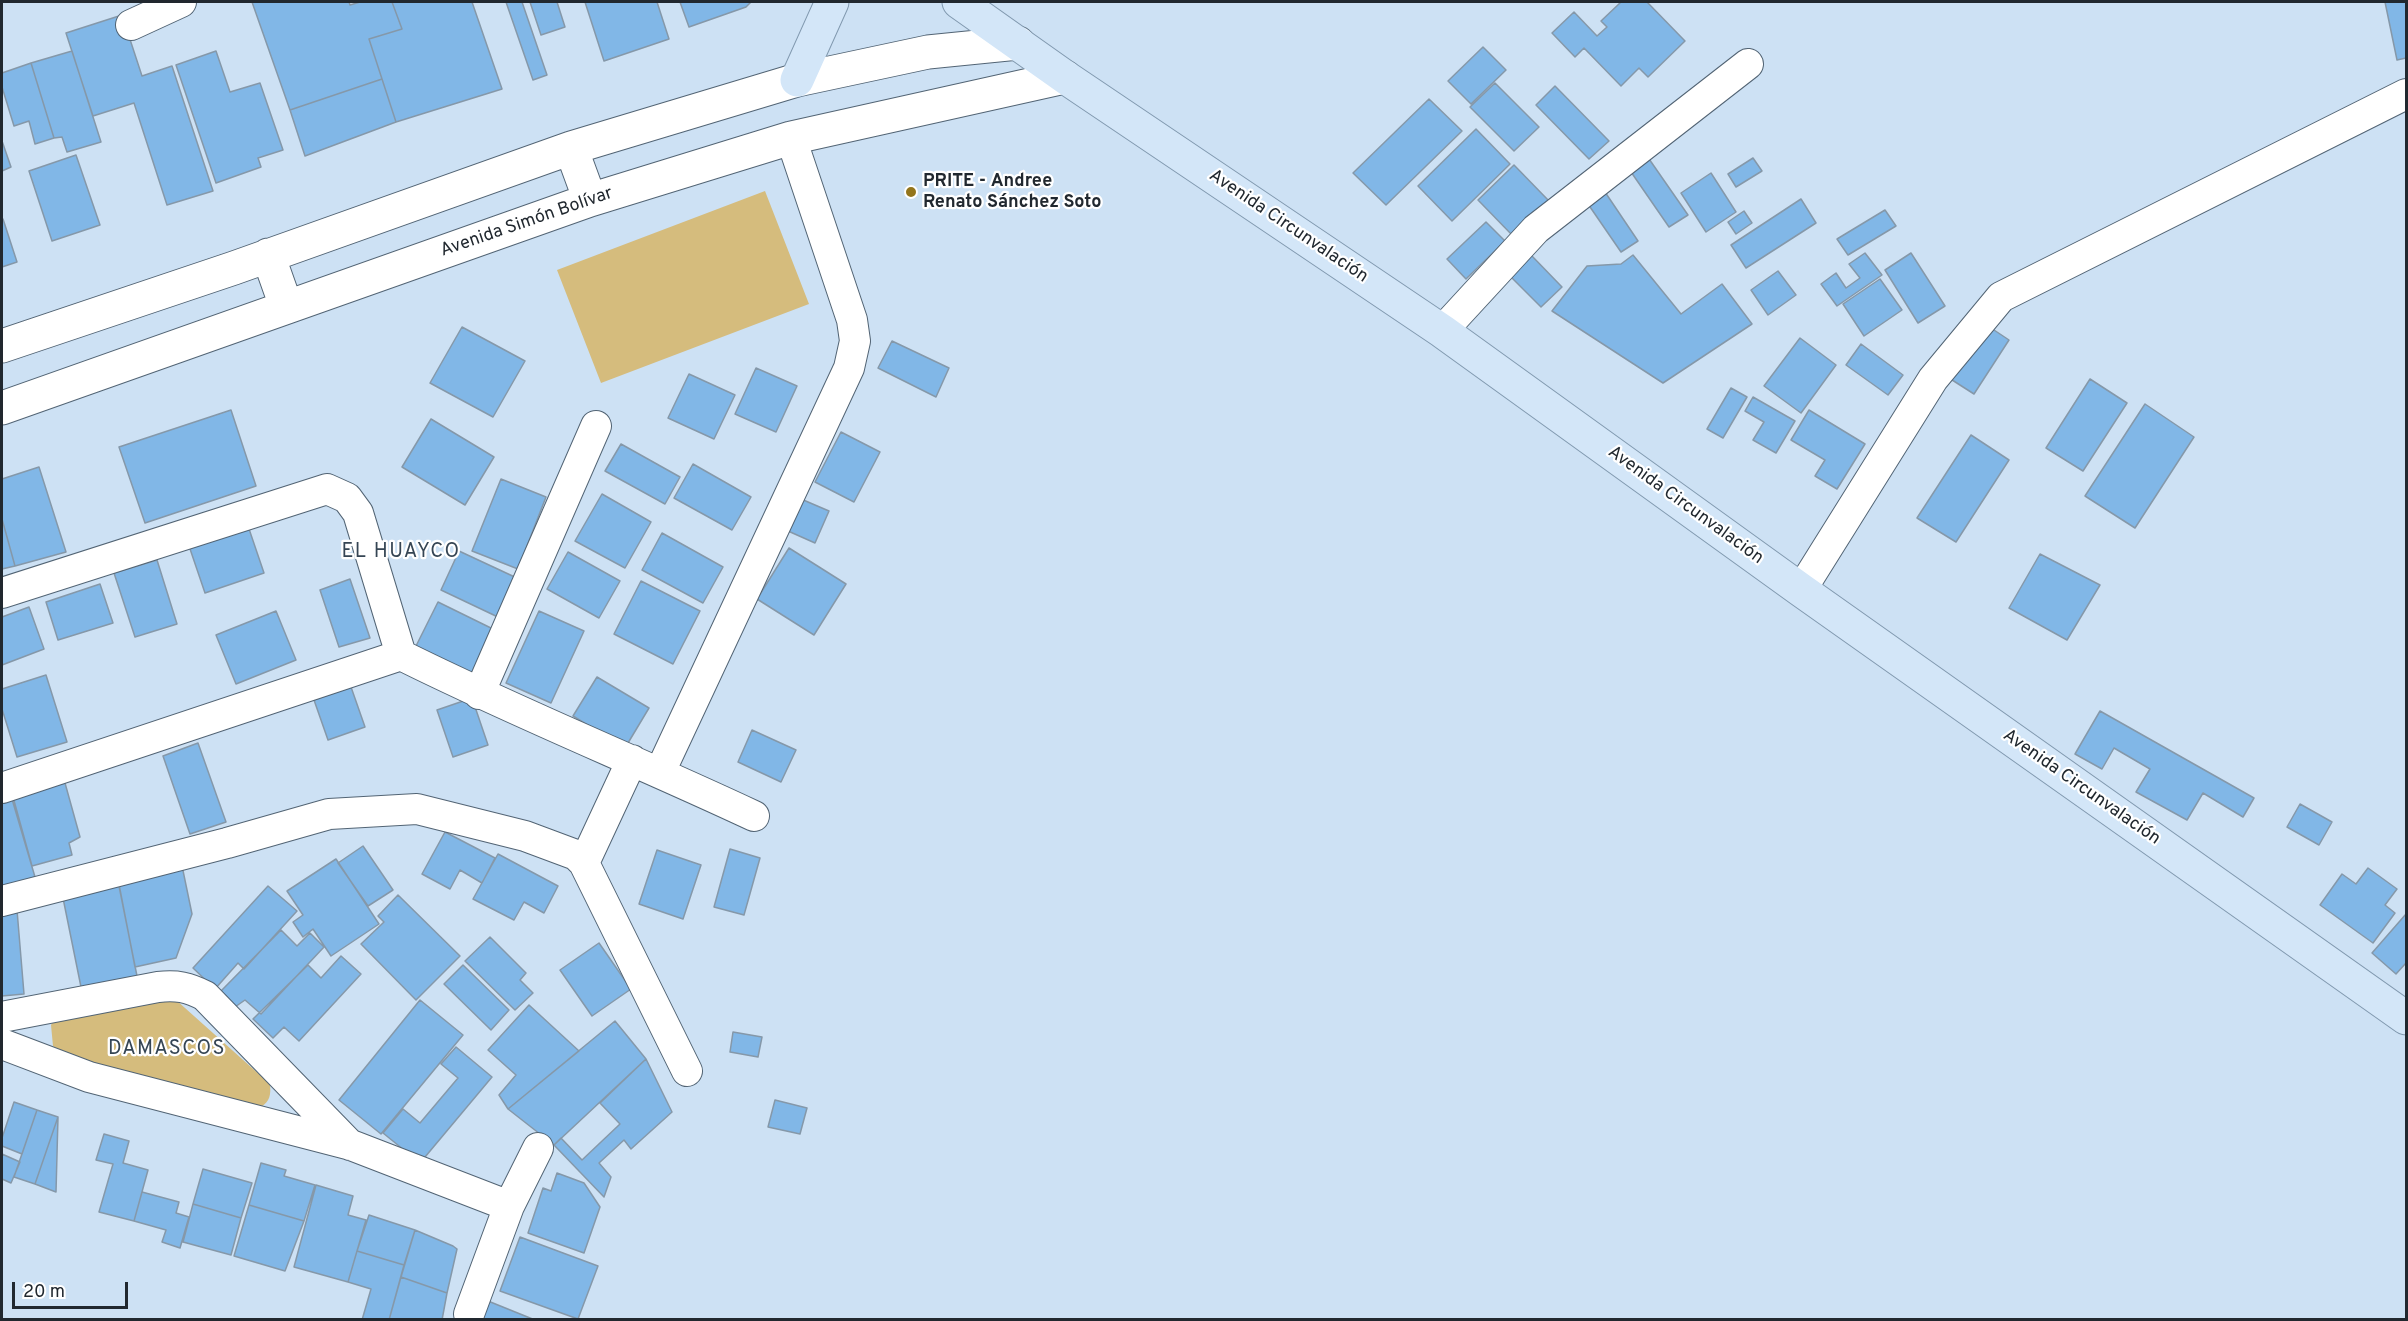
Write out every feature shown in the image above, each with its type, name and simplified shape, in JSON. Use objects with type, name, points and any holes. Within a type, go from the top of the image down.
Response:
[{"type":"main road","points":[[797,80],[832,2]]},
{"type":"main road","name":"Avenida Circunvalación","points":[[959,2],[1065,77],[1442,331],[1801,590],[2406,1018]]},
{"type":"main road","points":[[2,346],[572,148],[797,80],[928,52],[1018,43]]},
{"type":"main road","name":"Avenida Simón Bolívar","points":[[2,408],[590,200],[791,138],[1065,77]]},
{"type":"main road","points":[[572,148],[590,200]]},
{"type":"main road","points":[[268,255],[286,306]]},
{"type":"street","points":[[131,25],[181,2]]},
{"type":"street","points":[[1442,331],[1536,229],[1748,64]]},
{"type":"street","points":[[1801,590],[1933,379],[2001,297],[2406,94]]},
{"type":"street","points":[[660,772],[849,368],[855,341],[852,320],[791,138]]},
{"type":"street","points":[[479,694],[596,426]]},
{"type":"street","points":[[2,592],[327,489],[347,498],[358,513],[401,655]]},
{"type":"street","points":[[2,788],[401,655],[479,694],[660,772],[754,816]]},
{"type":"street","points":[[584,863],[632,760]]},
{"type":"street","points":[[2,901],[216,846],[329,814],[417,809],[525,836],[576,855],[584,863],[687,1071]]},
{"type":"street","points":[[2,1017],[158,987],[178,985],[189,987],[205,996],[351,1145]]},
{"type":"street","points":[[2,1044],[89,1077],[351,1145],[509,1206]]},
{"type":"street","points":[[469,1314],[509,1206],[538,1148]]},
{"type":"shaded area","points":[[765,191],[809,304],[601,383],[557,270]]},
{"type":"shaded area","points":[[166,991],[270,1084],[269,1097],[264,1105],[261,1107],[182,1091],[126,1077],[75,1058],[53,1046],[51,1025],[56,1016]]},
{"type":"building","points":[[252,2],[349,2],[350,5],[360,2],[392,2],[402,29],[369,39],[382,79],[290,110]]},
{"type":"building","points":[[392,2],[472,2],[502,89],[396,122],[369,39],[402,29]]},
{"type":"building","points":[[506,2],[522,2],[547,75],[533,80]]},
{"type":"building","points":[[530,2],[557,2],[565,27],[541,35]]},
{"type":"building","points":[[585,2],[657,2],[669,39],[604,61]]},
{"type":"building","points":[[680,2],[751,2],[746,7],[689,27]]},
{"type":"building","points":[[1621,2],[1647,2],[1685,41],[1648,77],[1639,68],[1621,86],[1584,48],[1575,57],[1552,33],[1574,12],[1597,36],[1607,27],[1601,21]]},
{"type":"building","points":[[2385,2],[2406,2],[2406,58],[2397,60]]},
{"type":"building","points":[[122,15],[142,76],[172,66],[213,191],[167,205],[134,103],[93,116],[66,33]]},
{"type":"building","points":[[1483,47],[1506,70],[1471,104],[1448,81]]},
{"type":"building","points":[[72,51],[101,142],[67,152],[62,137],[54,138],[31,63]]},
{"type":"building","points":[[216,51],[230,92],[260,83],[283,150],[258,158],[261,167],[216,183],[176,65]]},
{"type":"building","points":[[31,63],[54,138],[35,144],[29,121],[14,126],[2,87],[2,73]]},
{"type":"building","points":[[382,79],[396,122],[305,156],[290,110]]},
{"type":"building","points":[[1495,83],[1539,127],[1514,151],[1470,107]]},
{"type":"building","points":[[1555,86],[1609,141],[1589,159],[1536,105]]},
{"type":"building","points":[[1429,99],[1462,131],[1386,205],[1353,173]]},
{"type":"building","points":[[1476,129],[1510,164],[1452,221],[1418,186]]},
{"type":"building","points":[[2,141],[11,167],[2,171]]},
{"type":"building","points":[[76,155],[100,225],[52,241],[29,171]]},
{"type":"building","points":[[1647,156],[1688,215],[1669,227],[1629,169]]},
{"type":"building","points":[[1753,158],[1762,171],[1736,187],[1728,174]]},
{"type":"building","points":[[1514,165],[1549,201],[1513,236],[1478,200]]},
{"type":"building","points":[[1711,173],[1736,212],[1706,232],[1681,193]]},
{"type":"building","points":[[1605,192],[1638,241],[1621,252],[1588,204]]},
{"type":"building","points":[[1801,199],[1816,223],[1746,268],[1731,245]]},
{"type":"building","points":[[1885,210],[1896,226],[1848,255],[1837,239]]},
{"type":"building","points":[[1744,211],[1752,223],[1736,234],[1728,222]]},
{"type":"building","points":[[2,220],[17,262],[2,267]]},
{"type":"building","points":[[1486,222],[1505,241],[1466,279],[1447,259]]},
{"type":"building","points":[[1865,253],[1882,275],[1837,306],[1821,284],[1836,273],[1846,288],[1860,278],[1849,264]]},
{"type":"building","points":[[1911,253],[1945,306],[1918,323],[1885,270]]},
{"type":"building","points":[[1531,255],[1562,287],[1541,307],[1510,276]]},
{"type":"building","points":[[1633,255],[1681,314],[1722,284],[1752,324],[1663,383],[1552,311],[1587,266],[1621,264]]},
{"type":"building","points":[[1778,271],[1796,295],[1768,315],[1751,290]]},
{"type":"building","points":[[1880,279],[1902,310],[1864,336],[1843,304]]},
{"type":"building","points":[[1985,324],[2009,340],[1974,394],[1949,378]]},
{"type":"building","points":[[462,327],[525,361],[493,417],[430,383]]},
{"type":"building","points":[[1800,338],[1836,365],[1801,413],[1764,386]]},
{"type":"building","points":[[892,341],[949,368],[936,397],[878,368]]},
{"type":"building","points":[[1861,344],[1903,375],[1888,395],[1846,365]]},
{"type":"building","points":[[756,368],[797,386],[776,432],[735,414]]},
{"type":"building","points":[[689,374],[735,395],[714,439],[668,418]]},
{"type":"building","points":[[2090,379],[2127,403],[2083,471],[2046,448]]},
{"type":"building","points":[[1731,388],[1747,397],[1723,438],[1707,429]]},
{"type":"building","points":[[1753,397],[1795,421],[1776,453],[1753,440],[1764,422],[1745,411]]},
{"type":"building","points":[[2145,404],[2194,437],[2135,528],[2085,496]]},
{"type":"building","points":[[231,410],[256,486],[145,523],[119,447]]},
{"type":"building","points":[[1809,410],[1865,444],[1837,489],[1815,476],[1825,460],[1791,440]]},
{"type":"building","points":[[431,419],[494,457],[465,505],[402,467]]},
{"type":"building","points":[[841,432],[880,452],[854,502],[815,482]]},
{"type":"building","points":[[1971,435],[2009,460],[1956,542],[1917,518]]},
{"type":"building","points":[[621,444],[680,477],[665,504],[605,471]]},
{"type":"building","points":[[693,464],[751,497],[732,530],[674,498]]},
{"type":"building","points":[[39,467],[66,552],[15,566],[2,519],[2,479]]},
{"type":"building","points":[[501,479],[546,497],[518,569],[472,551]]},
{"type":"building","points":[[602,494],[651,522],[625,568],[575,541]]},
{"type":"building","points":[[801,499],[829,511],[815,543],[788,531]]},
{"type":"building","points":[[2,519],[15,566],[2,569]]},
{"type":"building","points":[[247,523],[264,573],[205,593],[188,543]]},
{"type":"building","points":[[662,533],[723,567],[703,603],[642,570]]},
{"type":"building","points":[[789,548],[846,584],[814,635],[757,599]]},
{"type":"building","points":[[459,551],[519,579],[500,618],[441,590]]},
{"type":"building","points":[[568,552],[620,581],[599,618],[547,589]]},
{"type":"building","points":[[2040,554],[2100,585],[2067,640],[2009,608]]},
{"type":"building","points":[[157,560],[177,624],[135,637],[114,573]]},
{"type":"building","points":[[350,579],[370,638],[339,647],[320,590]]},
{"type":"building","points":[[641,581],[700,611],[673,664],[614,634]]},
{"type":"building","points":[[100,584],[113,623],[58,640],[46,602]]},
{"type":"building","points":[[438,602],[495,630],[471,676],[415,648]]},
{"type":"building","points":[[29,607],[44,649],[2,665],[2,617]]},
{"type":"building","points":[[276,611],[296,660],[236,684],[216,635]]},
{"type":"building","points":[[539,611],[584,631],[551,703],[506,683]]},
{"type":"building","points":[[46,675],[67,742],[17,757],[2,709],[2,689]]},
{"type":"building","points":[[597,677],[649,708],[625,748],[573,716]]},
{"type":"building","points":[[351,687],[365,727],[328,740],[314,700]]},
{"type":"building","points":[[472,698],[488,745],[453,757],[437,710]]},
{"type":"building","points":[[2100,711],[2254,798],[2243,817],[2203,793],[2187,820],[2136,792],[2150,769],[2114,748],[2102,769],[2075,754]]},
{"type":"building","points":[[752,730],[796,750],[781,782],[738,762]]},
{"type":"building","points":[[198,743],[226,822],[190,834],[163,756]]},
{"type":"building","points":[[65,783],[80,837],[69,843],[72,855],[32,866],[13,797]]},
{"type":"building","points":[[12,799],[35,877],[2,887],[2,802]]},
{"type":"building","points":[[2300,804],[2332,822],[2319,845],[2287,827]]},
{"type":"building","points":[[445,832],[495,858],[482,883],[460,870],[450,889],[422,874]]},
{"type":"building","points":[[363,846],[393,890],[368,906],[338,863]]},
{"type":"building","points":[[730,849],[760,858],[744,915],[714,907]]},
{"type":"building","points":[[657,850],[701,865],[683,919],[639,904]]},
{"type":"building","points":[[498,854],[558,886],[544,913],[524,902],[514,920],[473,899]]},
{"type":"building","points":[[336,859],[379,924],[331,956],[313,929],[303,937],[293,922],[303,915],[287,891]]},
{"type":"building","points":[[181,861],[192,914],[176,958],[135,967],[117,874]]},
{"type":"building","points":[[2368,868],[2397,889],[2385,905],[2395,913],[2373,943],[2320,905],[2342,874],[2356,884]]},
{"type":"building","points":[[119,886],[137,976],[81,987],[63,898]]},
{"type":"building","points":[[268,886],[297,911],[244,969],[238,963],[215,989],[193,968]]},
{"type":"building","points":[[398,895],[460,956],[416,1000],[361,944],[384,922],[378,916]]},
{"type":"building","points":[[17,910],[24,994],[2,996],[2,911]]},
{"type":"building","points":[[2406,914],[2406,963],[2396,974],[2372,953]]},
{"type":"building","points":[[281,930],[297,946],[310,933],[324,947],[261,1014],[245,1000],[235,1007],[220,992]]},
{"type":"building","points":[[490,937],[526,973],[520,980],[533,993],[515,1010],[465,961]]},
{"type":"building","points":[[599,943],[631,989],[592,1016],[560,970]]},
{"type":"building","points":[[341,956],[361,974],[299,1041],[284,1027],[273,1038],[253,1019],[308,965],[321,978]]},
{"type":"building","points":[[463,965],[509,1010],[491,1030],[444,984]]},
{"type":"building","points":[[420,1000],[463,1035],[381,1134],[339,1100]]},
{"type":"building","points":[[529,1005],[579,1051],[508,1109],[499,1095],[516,1075],[488,1050]]},
{"type":"building","points":[[615,1021],[646,1059],[554,1145],[508,1109]]},
{"type":"building","points":[[733,1032],[762,1037],[758,1057],[730,1052]]},
{"type":"building","points":[[456,1047],[492,1077],[420,1163],[383,1133],[403,1109],[420,1123],[458,1078],[441,1064]]},
{"type":"building","points":[[646,1059],[672,1112],[631,1149],[624,1140],[599,1163],[611,1177],[604,1197],[554,1145],[561,1138],[582,1160],[620,1124],[600,1103]]},
{"type":"building","points":[[775,1100],[807,1108],[800,1134],[768,1127]]},
{"type":"building","points":[[14,1102],[37,1110],[22,1154],[2,1146],[2,1138]]},
{"type":"building","points":[[37,1110],[58,1117],[35,1184],[14,1177]]},
{"type":"building","points":[[58,1117],[56,1192],[35,1184]]},
{"type":"building","points":[[104,1134],[129,1141],[123,1163],[148,1170],[134,1221],[99,1212],[113,1164],[96,1160]]},
{"type":"building","points":[[2,1154],[20,1162],[11,1183],[2,1179]]},
{"type":"building","points":[[261,1163],[286,1170],[284,1176],[315,1185],[304,1221],[249,1205]]},
{"type":"building","points":[[203,1169],[252,1183],[241,1218],[193,1204]]},
{"type":"building","points":[[557,1173],[584,1183],[600,1207],[584,1253],[528,1233],[543,1188],[551,1191]]},
{"type":"building","points":[[316,1185],[353,1196],[348,1215],[366,1220],[348,1282],[294,1267]]},
{"type":"building","points":[[142,1192],[179,1202],[176,1213],[189,1217],[180,1248],[162,1242],[166,1230],[134,1221]]},
{"type":"building","points":[[193,1204],[241,1218],[231,1255],[183,1242]]},
{"type":"building","points":[[249,1205],[304,1221],[285,1271],[234,1256]]},
{"type":"building","points":[[369,1215],[415,1230],[404,1265],[357,1251]]},
{"type":"building","points":[[415,1230],[457,1249],[447,1293],[401,1277]]},
{"type":"building","points":[[520,1237],[598,1266],[578,1319],[500,1291]]},
{"type":"building","points":[[357,1251],[404,1265],[389,1320],[362,1320],[371,1289],[348,1282]]},
{"type":"building","points":[[401,1277],[447,1293],[442,1320],[389,1320]]},
{"type":"building","points":[[488,1301],[535,1320],[480,1320]]},
{"type":"place","name":"PRITE - Andree Renato Sánchez Soto","points":[[911,192]]},
{"type":"district","name":"EL HUAYCO","points":[[401,553]]},
{"type":"district","name":"DAMASCOS","points":[[167,1050]]}]
